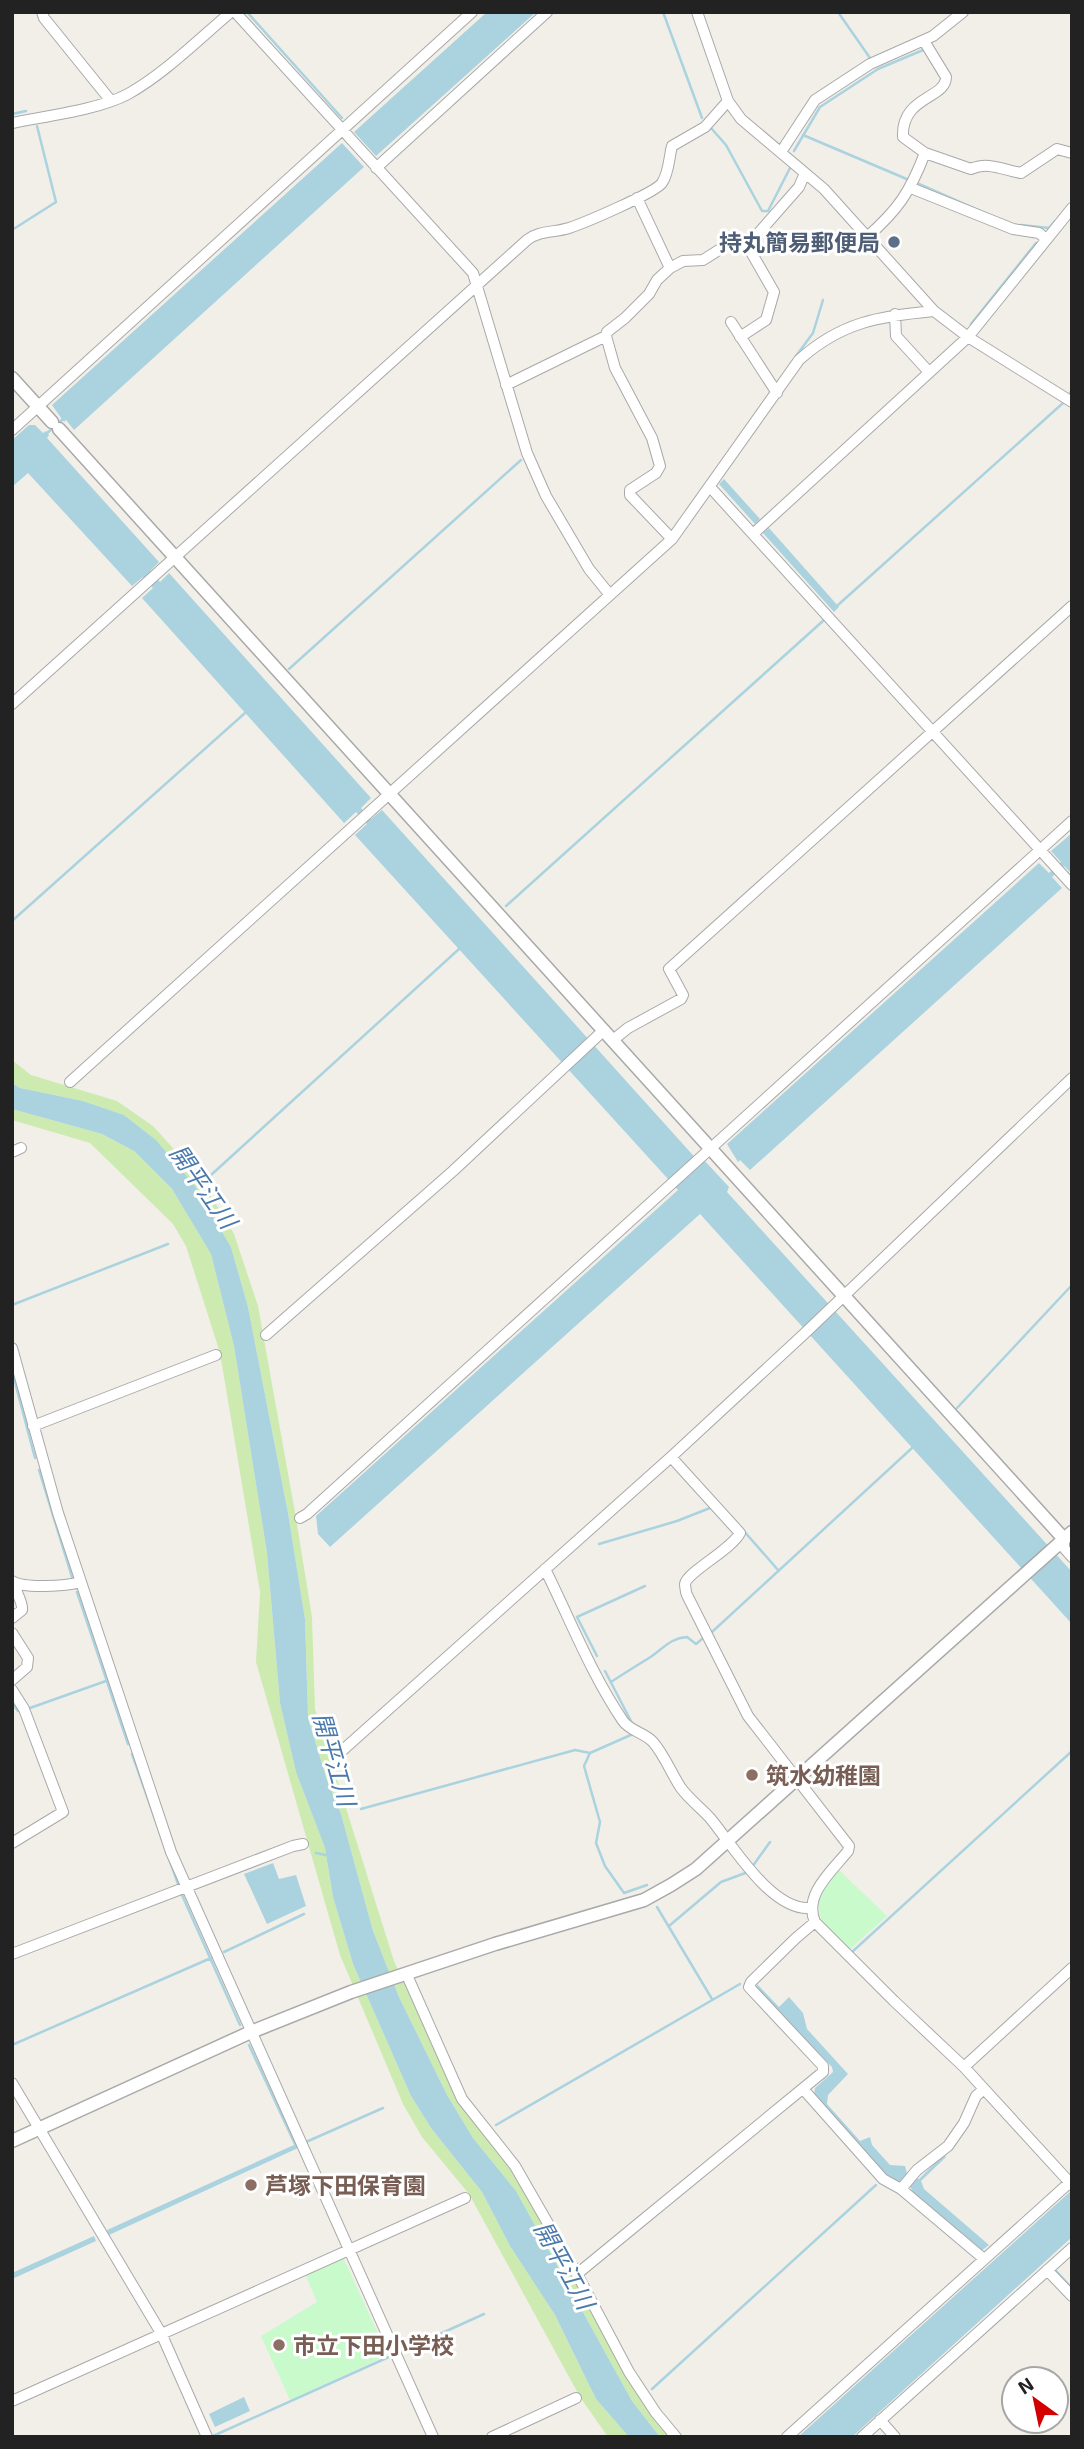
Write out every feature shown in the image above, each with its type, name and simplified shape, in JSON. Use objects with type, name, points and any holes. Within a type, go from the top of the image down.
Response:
[{"type":"street","points":[[42,12],[111,101]]},
{"type":"street","points":[[12,123],[111,101],[127,94],[146,82],[233,12],[473,273],[527,453],[546,496],[589,569],[610,595]]},
{"type":"street","points":[[12,430],[472,12]]},
{"type":"street","points":[[376,168],[547,12]]},
{"type":"street","points":[[697,12],[728,102],[741,118],[824,189],[934,311],[968,337],[1072,402]]},
{"type":"street","points":[[781,152],[815,100],[870,64],[925,41],[963,12]]},
{"type":"street","points":[[925,41],[946,77],[946,82],[942,89],[909,110],[903,137],[925,153],[971,169],[979,165],[994,166],[1021,173],[1057,149],[1072,153]]},
{"type":"street","points":[[12,704],[477,283],[535,234],[566,229],[590,221],[659,186],[664,181],[672,146],[705,127],[728,102]]},
{"type":"street","points":[[867,237],[888,218],[911,188],[925,153]]},
{"type":"street","points":[[506,385],[606,336],[607,332],[649,294],[657,279],[670,268],[683,261],[703,260],[737,239],[747,241],[756,236],[799,187],[805,173]]},
{"type":"street","points":[[911,188],[1013,229],[1039,233],[1046,239]]},
{"type":"street","points":[[637,198],[670,268]]},
{"type":"street","points":[[753,534],[968,337],[1072,208]]},
{"type":"street","points":[[740,337],[766,320],[774,292],[747,241]]},
{"type":"street","points":[[70,1082],[672,539],[799,360],[822,342],[870,319],[934,311]]},
{"type":"street","points":[[895,314],[896,336],[929,372]]},
{"type":"street","points":[[731,322],[777,393]]},
{"type":"street","points":[[606,336],[614,368],[652,438],[660,466],[656,473],[630,491],[630,495],[672,539]]},
{"type":"street","points":[[12,378],[845,1296],[1068,1535]]},
{"type":"street","points":[[710,487],[1072,885]]},
{"type":"street","points":[[266,1335],[453,1171],[593,1039],[628,1028],[681,999],[683,995],[669,969],[1072,606]]},
{"type":"street","points":[[300,1518],[1072,821]]},
{"type":"street","points":[[335,1757],[671,1457],[845,1296],[1072,1078]]},
{"type":"street","points":[[12,1349],[58,1513],[171,1852],[433,2437]]},
{"type":"street","points":[[33,1426],[216,1355]]},
{"type":"street","points":[[671,1457],[740,1533],[723,1552],[688,1578],[685,1584],[687,1595],[739,1701],[849,1846],[848,1851],[815,1893],[810,1908],[815,1922],[964,2067],[1070,2184],[787,2437]]},
{"type":"street","points":[[12,2141],[251,2032],[355,1991],[644,1900],[671,1885],[696,1869],[1068,1535]]},
{"type":"street","points":[[1068,1535],[1064,1548],[1072,1556]]},
{"type":"street","points":[[545,1569],[595,1671],[623,1720],[652,1741],[683,1790],[703,1809],[757,1879],[793,1905],[810,1908]]},
{"type":"street","points":[[13,1582],[21,1585],[71,1585],[81,1582]]},
{"type":"street","points":[[12,1618],[22,1610],[13,1582]]},
{"type":"street","points":[[12,1633],[27,1658],[27,1667],[12,1679]]},
{"type":"street","points":[[12,1690],[24,1709],[63,1812],[12,1843]]},
{"type":"street","points":[[12,1954],[303,1844]]},
{"type":"street","points":[[577,2274],[823,2072],[824,2068],[750,1985],[815,1922]]},
{"type":"street","points":[[964,2067],[1072,1968]]},
{"type":"street","points":[[404,1974],[462,2099],[515,2166],[629,2372],[676,2437]]},
{"type":"street","points":[[12,2083],[161,2333],[207,2437]]},
{"type":"street","points":[[902,2188],[913,2175],[948,2146],[964,2123],[976,2096],[984,2089]]},
{"type":"street","points":[[804,2090],[883,2179],[902,2188],[984,2259]]},
{"type":"street","points":[[12,2401],[465,2198]]},
{"type":"street","points":[[862,2437],[1072,2248]]},
{"type":"street","points":[[1047,2270],[1072,2296]]},
{"type":"street","points":[[492,2437],[576,2398]]},
{"type":"street","points":[[880,2420],[895,2437]]},
{"type":"green space","points":[[12,1060],[31,1075],[117,1101],[153,1126],[201,1179],[234,1234],[258,1306],[296,1518],[312,1617],[315,1709],[394,1961],[459,2102],[516,2175],[641,2398],[671,2437],[660,2437],[632,2401],[516,2191],[473,2138],[447,2095],[399,1997],[373,1931],[341,1814],[327,1780],[308,1718],[305,1619],[288,1513],[248,1307],[231,1247],[195,1186],[156,1140],[124,1115],[83,1101],[20,1088],[12,1083]]},
{"type":"green space","points":[[12,1109],[102,1134],[134,1151],[172,1189],[211,1254],[234,1346],[267,1553],[280,1703],[296,1772],[325,1848],[333,1897],[353,1964],[411,2096],[431,2128],[482,2192],[510,2246],[555,2315],[596,2399],[629,2437],[608,2437],[580,2397],[469,2194],[422,2137],[403,2104],[340,1955],[256,1662],[260,1592],[220,1353],[186,1246],[173,1224],[90,1143],[12,1120]]},
{"type":"green space","points":[[838,1869],[887,1916],[849,1950],[828,1928],[819,1912],[822,1895]]},
{"type":"green space","points":[[343,2257],[388,2355],[290,2400],[261,2336],[317,2302],[305,2274]]},
{"type":"water","points":[[487,12],[536,12],[376,156],[354,132]]},
{"type":"water","points":[[342,143],[364,167],[74,430],[66,420],[64,422],[52,405]]},
{"type":"water","points":[[29,425],[35,425],[43,433],[46,431],[49,435],[47,438],[159,562],[150,571],[160,582],[169,573],[371,798],[361,808],[371,819],[382,810],[700,1163],[704,1160],[729,1187],[727,1192],[1072,1572],[1072,1624],[700,1214],[330,1547],[318,1534],[316,1516],[678,1190],[355,835],[367,824],[356,812],[344,823],[142,598],[153,588],[143,577],[132,586],[28,473],[12,487],[12,440]]},
{"type":"water","points":[[724,479],[760,519],[755,524],[719,484]]},
{"type":"water","points":[[769,528],[839,607],[834,612],[763,533]]},
{"type":"water","points":[[1072,833],[1072,874],[1064,866],[1052,877],[1062,888],[750,1170],[740,1160],[738,1162],[727,1144],[1039,863],[1049,873],[1061,862],[1051,851]]},
{"type":"water","points":[[12,1083],[20,1088],[83,1101],[124,1115],[156,1140],[195,1186],[231,1247],[248,1307],[288,1513],[305,1619],[308,1718],[327,1780],[341,1814],[373,1931],[399,1997],[447,2095],[473,2138],[516,2191],[632,2401],[660,2437],[629,2437],[596,2399],[555,2315],[510,2246],[482,2192],[431,2128],[411,2096],[353,1964],[333,1897],[325,1848],[296,1772],[280,1703],[267,1553],[234,1346],[211,1254],[172,1189],[134,1151],[102,1134],[12,1109]]},
{"type":"water","points":[[273,1863],[279,1879],[296,1875],[306,1906],[267,1924],[244,1874]]},
{"type":"water","points":[[757,1984],[779,2007],[789,1997],[803,2013],[807,2029],[848,2074],[828,2095],[827,2104],[860,2141],[870,2137],[872,2145],[890,2165],[905,2166],[907,2174],[913,2179],[919,2179],[944,2154],[946,2157],[921,2181],[924,2189],[989,2245],[981,2251],[913,2192],[909,2185],[886,2176],[814,2095],[815,2088],[833,2072],[832,2067],[756,1988]]},
{"type":"water","points":[[296,2144],[298,2148],[109,2235],[107,2230]]},
{"type":"water","points":[[1072,2190],[1072,2237],[852,2437],[798,2437]]},
{"type":"water","points":[[94,2236],[96,2241],[12,2279],[12,2273]]},
{"type":"water","points":[[244,2397],[250,2411],[215,2427],[209,2414]]},
{"type":"waterway","points":[[247,12],[342,118]]},
{"type":"waterway","points":[[663,12],[702,118]]},
{"type":"waterway","points":[[838,12],[870,58]]},
{"type":"waterway","points":[[794,151],[820,107],[878,69],[923,50]]},
{"type":"waterway","points":[[12,114],[26,111]]},
{"type":"waterway","points":[[12,230],[56,202],[37,126]]},
{"type":"waterway","points":[[711,128],[726,145],[762,211],[768,211],[790,168]]},
{"type":"waterway","points":[[803,135],[909,180]]},
{"type":"waterway","points":[[919,184],[987,214]]},
{"type":"waterway","points":[[1021,225],[1049,228],[1055,221]]},
{"type":"waterway","points":[[971,324],[1036,243]]},
{"type":"waterway","points":[[796,356],[813,333],[823,300]]},
{"type":"waterway","points":[[838,605],[1063,403]]},
{"type":"waterway","points":[[46,434],[64,418]]},
{"type":"waterway","points":[[289,669],[521,460]]},
{"type":"waterway","points":[[675,527],[680,520]]},
{"type":"waterway","points":[[506,906],[824,620]]},
{"type":"waterway","points":[[12,921],[245,713]]},
{"type":"waterway","name":"開平江川","points":[[211,1175],[459,949]]},
{"type":"waterway","points":[[12,1305],[168,1244]]},
{"type":"waterway","points":[[957,1408],[1072,1285]]},
{"type":"waterway","points":[[12,1371],[35,1458]]},
{"type":"waterway","points":[[712,1632],[912,1448]]},
{"type":"waterway","points":[[39,1470],[72,1577]]},
{"type":"waterway","points":[[599,1544],[677,1521],[710,1508]]},
{"type":"waterway","points":[[743,1530],[778,1570]]},
{"type":"waterway","points":[[597,1656],[577,1617],[645,1586]]},
{"type":"waterway","points":[[77,1592],[128,1744]]},
{"type":"waterway","points":[[611,1682],[676,1639],[687,1637],[696,1644],[702,1639]]},
{"type":"waterway","points":[[605,1671],[632,1723]]},
{"type":"waterway","points":[[30,1708],[106,1681]]},
{"type":"waterway","points":[[12,1703],[18,1711]]},
{"type":"waterway","points":[[633,1734],[590,1753],[584,1766],[600,1822],[596,1843],[605,1866],[624,1893],[647,1885]]},
{"type":"waterway","name":"開平江川","points":[[361,1809],[575,1750],[590,1753]]},
{"type":"waterway","points":[[852,1952],[1072,1751]]},
{"type":"waterway","points":[[132,1754],[178,1884]]},
{"type":"waterway","points":[[752,1867],[770,1842]]},
{"type":"waterway","points":[[316,1853],[330,1856]]},
{"type":"waterway","points":[[669,1926],[721,1882],[748,1872]]},
{"type":"waterway","points":[[182,1895],[240,2025]]},
{"type":"waterway","points":[[657,1907],[712,1999]]},
{"type":"waterway","points":[[224,1952],[304,1914]]},
{"type":"waterway","points":[[12,2045],[211,1958]]},
{"type":"waterway","points":[[496,2125],[740,1984]]},
{"type":"waterway","points":[[249,2045],[295,2144]]},
{"type":"waterway","points":[[306,2142],[383,2108]]},
{"type":"waterway","points":[[652,2389],[876,2185]]},
{"type":"waterway","points":[[1056,2271],[1072,2288]]},
{"type":"waterway","points":[[400,2352],[484,2314]]},
{"type":"waterway","points":[[213,2436],[391,2356]]},
{"type":"place","name":"持丸簡易郵便局","points":[[894,242]]},
{"type":"place","name":"筑水幼稚園","points":[[752,1775]]},
{"type":"place","name":"芦塚下田保育園","points":[[251,2185]]},
{"type":"place","name":"市立下田小学校","points":[[279,2345]]}]
